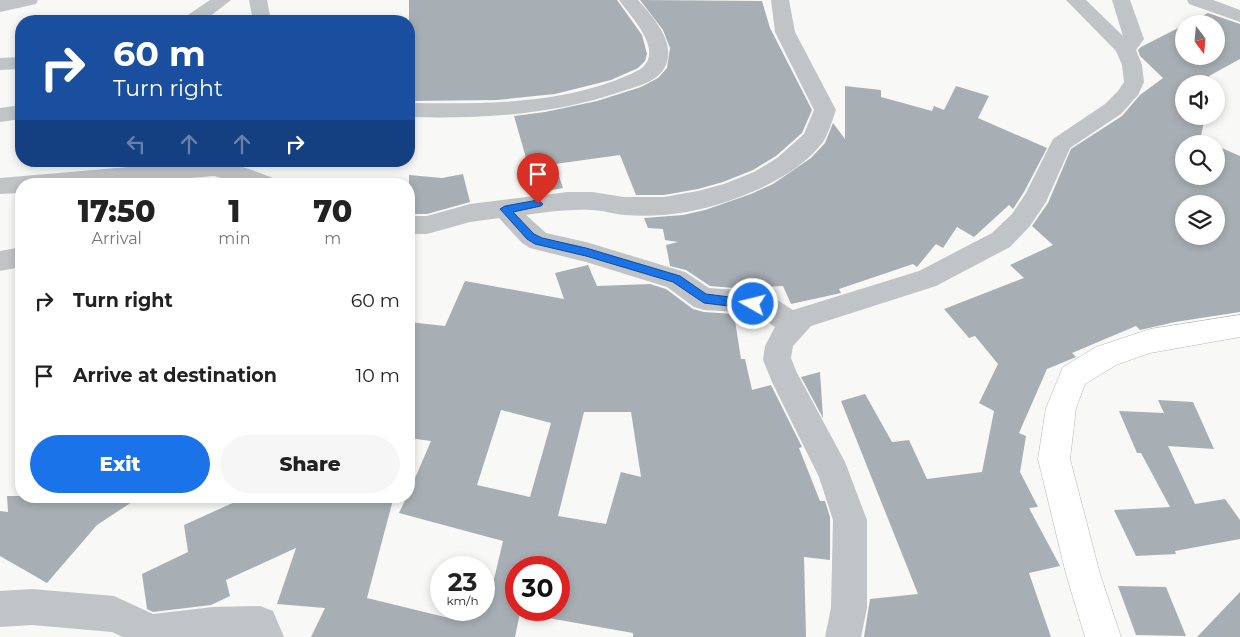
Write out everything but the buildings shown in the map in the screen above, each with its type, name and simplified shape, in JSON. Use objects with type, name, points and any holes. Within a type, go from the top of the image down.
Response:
[{"type":"main road","points":[[1103,637],[1083,574],[1054,459],[1061,408],[1073,376],[1106,356],[1150,342],[1240,326]]},
{"type":"street","points":[[0,6],[29,0]]},
{"type":"street","points":[[201,15],[222,0]]},
{"type":"street","points":[[258,0],[261,15]]},
{"type":"street","points":[[415,110],[475,111],[521,109],[576,98],[644,76],[654,68],[658,56],[656,38],[646,20],[628,0]]},
{"type":"street","points":[[415,225],[427,225],[470,213],[568,201],[592,201],[624,206],[672,204],[698,200],[731,191],[762,178],[785,164],[814,138],[824,110],[785,32],[780,0]]},
{"type":"street","points":[[843,637],[849,608],[850,520],[834,473],[782,373],[777,357],[781,342],[793,324],[813,313],[927,279],[1001,240],[1021,220],[1037,196],[1061,144],[1114,109],[1127,95],[1134,82],[1132,65],[1125,49],[1075,0]]},
{"type":"street","points":[[1121,0],[1134,39],[1125,49]]},
{"type":"street","points":[[1196,0],[1240,16]]},
{"type":"street","points":[[0,64],[15,63]]},
{"type":"street","points":[[0,115],[15,113]]},
{"type":"street","points":[[95,178],[214,168],[236,172],[250,178]]},
{"type":"street","points":[[0,186],[15,185]]},
{"type":"street","points":[[505,209],[531,236],[539,241],[586,252],[676,279],[704,299],[739,301],[766,307],[793,324]]},
{"type":"street","points":[[0,261],[15,258]]},
{"type":"street","points":[[0,609],[32,607],[114,614],[152,632],[213,625],[260,624],[266,637]]},
{"type":"route","points":[[538,204],[505,209],[520,226],[539,241],[586,252],[676,279],[704,299],[739,301],[753,304]]}]
